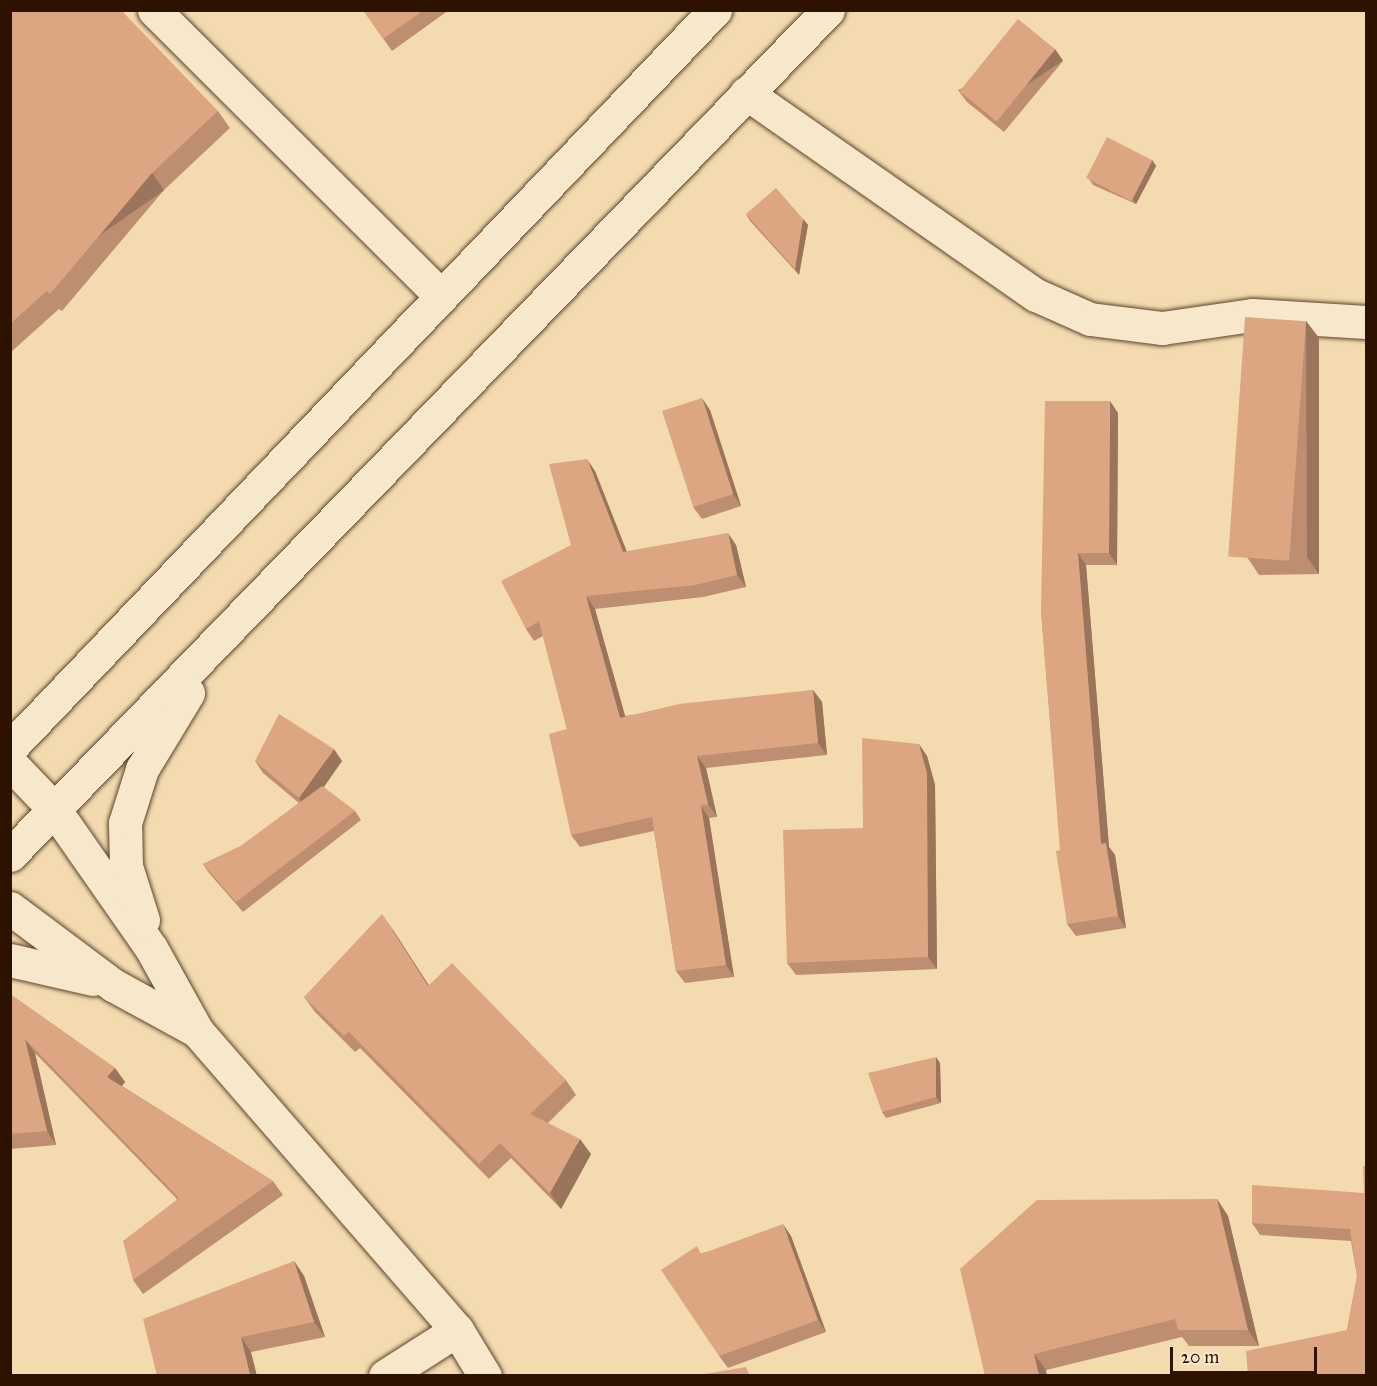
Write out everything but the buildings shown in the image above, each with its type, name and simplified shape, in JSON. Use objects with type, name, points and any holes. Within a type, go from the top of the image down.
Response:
[{"type":"street","points":[[154,10],[441,296]]},
{"type":"street","points":[[10,748],[715,10]]},
{"type":"street","points":[[10,855],[216,647],[828,10]]},
{"type":"street","points":[[746,93],[1036,295],[1090,319],[1162,328],[1252,315],[1366,322]]},
{"type":"street","points":[[151,948],[126,866],[125,823],[142,769],[216,647]]},
{"type":"street","points":[[10,763],[54,809],[151,948],[197,1032],[456,1330],[485,1376]]},
{"type":"street","points":[[10,908],[113,985],[197,1032]]},
{"type":"street","points":[[10,960],[113,985]]},
{"type":"street","points":[[385,1376],[456,1330]]}]
